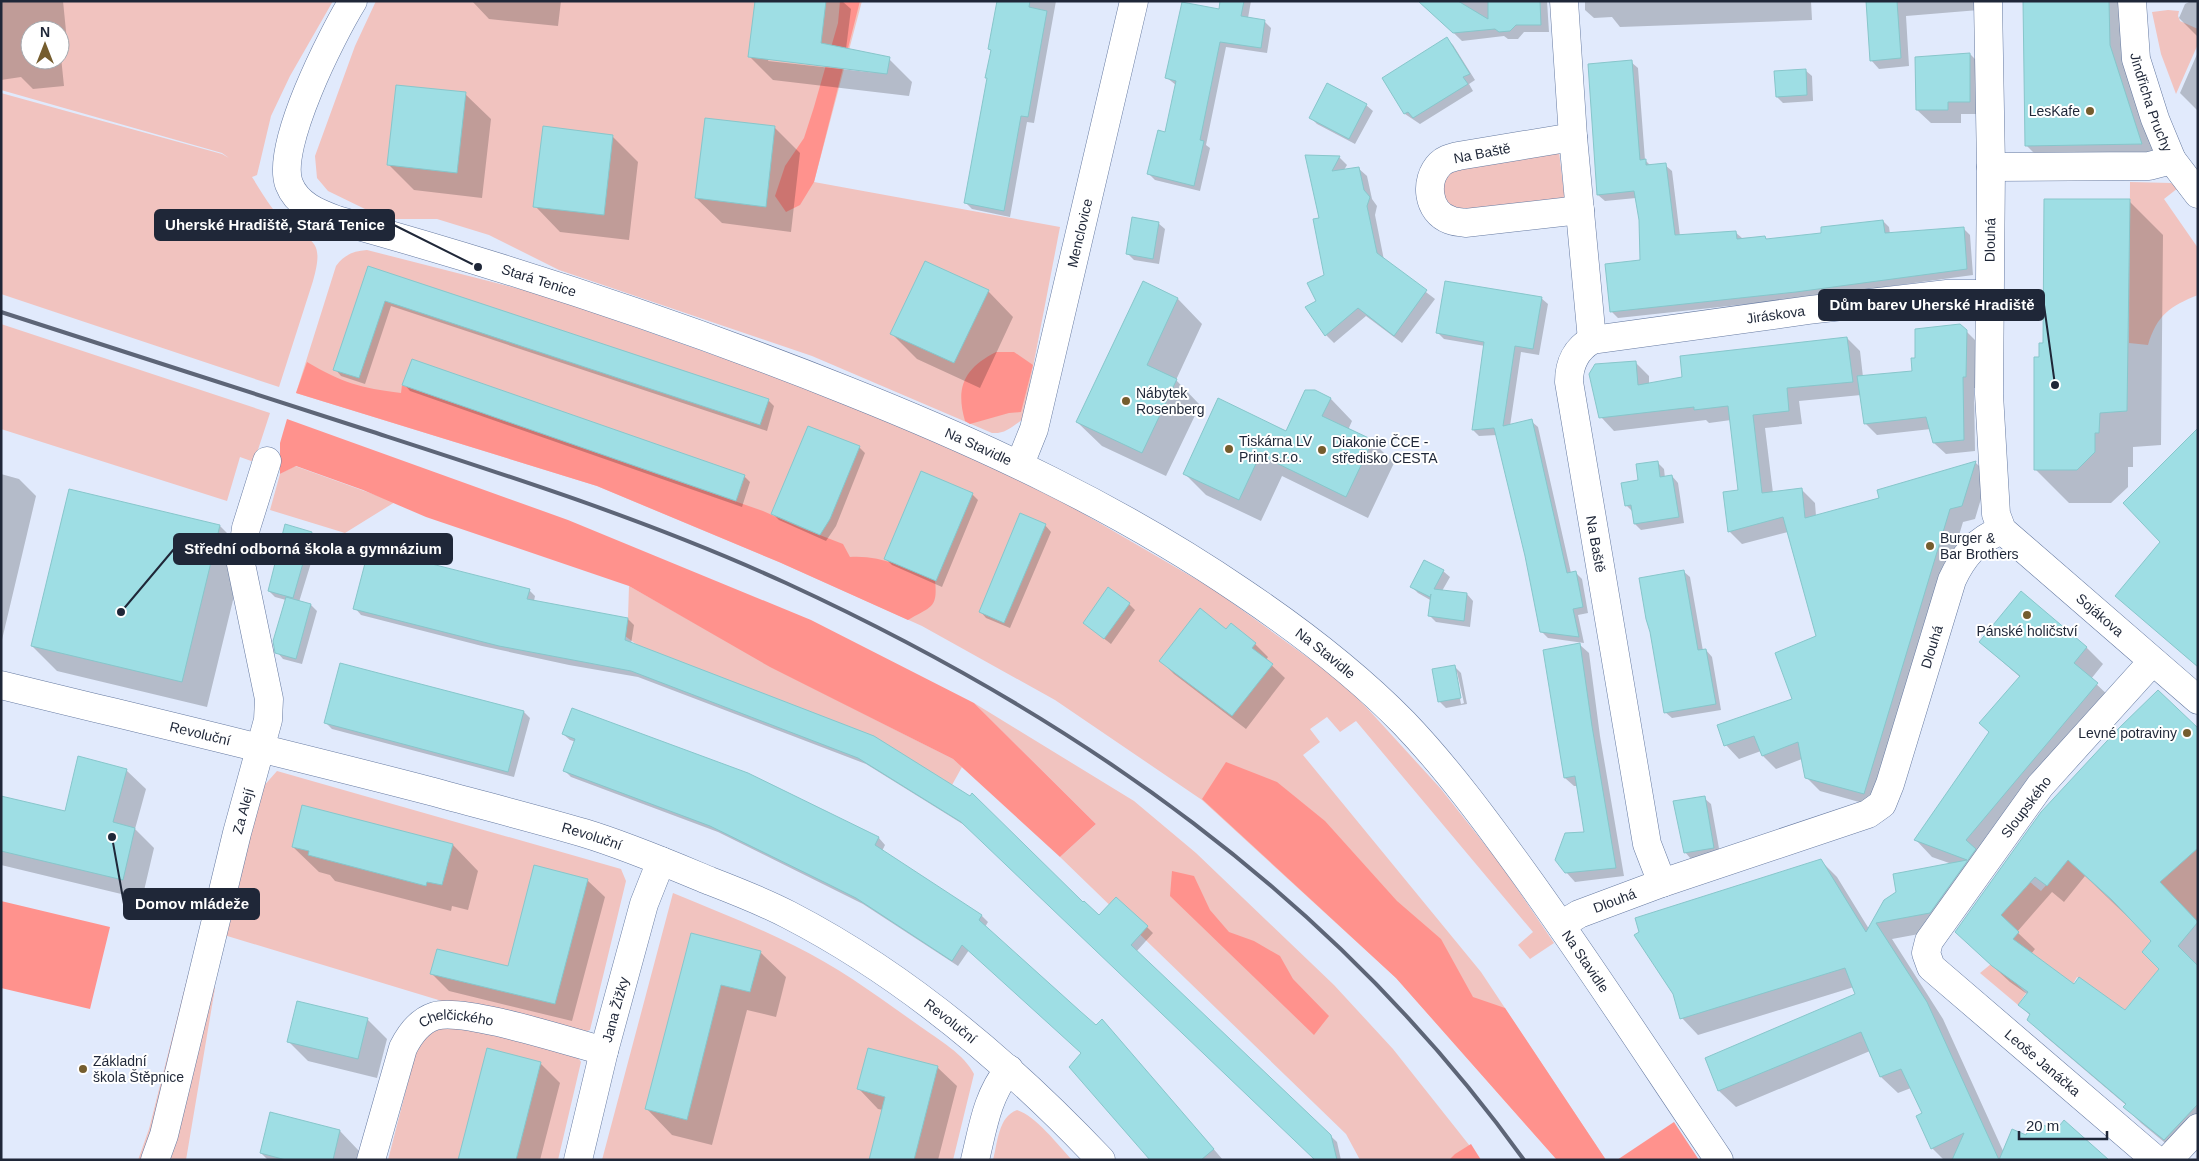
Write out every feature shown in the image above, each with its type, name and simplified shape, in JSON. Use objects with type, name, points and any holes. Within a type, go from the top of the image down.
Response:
[{"type":"street","name":"Stará Tenice","points":[[353,1],[311,87],[290,145],[287,162],[289,183],[299,200],[320,213],[337,220],[483,263],[634,311],[757,355]]},
{"type":"street","name":"Menclovice","points":[[1020,464],[1034,430],[1134,1]]},
{"type":"street","points":[[1564,1],[1573,137],[1592,340]]},
{"type":"street","name":"Dlouhá","points":[[1562,925],[1579,914],[1662,882],[1815,833],[1868,814],[1880,807],[1890,784],[1952,580],[1961,562],[1977,543],[2002,530],[1996,514],[1994,495],[1989,394],[1991,167],[1988,1]]},
{"type":"street","name":"Jindřicha Pruchy","points":[[2132,1],[2136,59],[2155,119],[2172,160],[2198,194]]},
{"type":"street","name":"Na Baště","points":[[1573,137],[1448,159],[1439,165],[1432,177],[1430,194],[1432,202],[1442,215],[1450,220],[1465,223],[1580,210]]},
{"type":"street","points":[[1991,167],[2149,166],[2172,160]]},
{"type":"street","name":"Jiráskova","points":[[1592,340],[1809,310],[1947,294],[1989,294]]},
{"type":"street","name":"Na Baště","points":[[1592,340],[1580,349],[1572,362],[1569,382],[1647,844],[1662,882]]},
{"type":"street","name":"Na Stavidle","points":[[757,355],[910,416],[1020,464],[1073,490],[1213,572],[1281,618],[1339,663],[1405,725],[1455,780],[1562,925],[1719,1160]]},
{"type":"street","name":"Za Alejí","points":[[155,1160],[164,1135],[237,833],[268,720],[269,699],[242,564],[246,528],[267,461]]},
{"type":"street","name":"Sojákova","points":[[2002,530],[2198,700]]},
{"type":"street","name":"Sloupského","points":[[1931,966],[1926,953],[1929,941],[2040,786],[2152,662]]},
{"type":"street","name":"Revoluční","points":[[1,686],[295,756],[586,834],[661,861],[787,914],[835,941],[917,996],[964,1032],[1054,1111],[1101,1160]]},
{"type":"street","name":"Jana Žižky","points":[[578,1160],[604,1050],[644,904],[661,861]]},
{"type":"street","name":"Leoše Janáčka","points":[[1931,966],[2156,1160]]},
{"type":"street","name":"Chelčického","points":[[371,1160],[403,1048],[407,1039],[420,1024],[434,1016],[452,1014],[478,1018],[604,1050]]},
{"type":"street","points":[[974,1160],[989,1102],[997,1084],[1009,1070]]},
{"type":"street","points":[[2168,1160],[2198,1128]]},
{"type":"shaded area","points":[[1,1],[333,1],[290,76],[271,116],[257,175],[252,177],[278,215],[312,242],[316,248],[317,255],[317,266],[313,281],[279,387],[1,294],[1,93],[222,154],[229,158],[222,153],[1,90]]},
{"type":"shaded area","points":[[376,1],[862,1],[814,182],[1060,227],[1023,419],[1005,431],[992,433],[812,356],[559,270],[489,235],[437,219],[390,219],[328,191],[317,178],[315,156],[355,46]]},
{"type":"shaded area","points":[[840,1],[860,1],[814,182],[800,205],[786,212],[775,196],[785,166],[804,138],[838,23]]},
{"type":"shaded area","points":[[2179,11],[2180,21],[2198,29],[2198,44],[2176,94],[2161,54],[2152,12]]},
{"type":"shaded area","points":[[1559,152],[1565,200],[1477,215],[1447,209],[1440,182],[1450,169]]},
{"type":"shaded area","points":[[2130,182],[2171,183],[2178,188],[2164,199],[2198,248],[2198,295],[2172,308],[2160,319],[2148,345],[2129,343]]},
{"type":"shaded area","points":[[367,250],[547,296],[770,375],[948,445],[1072,507],[1213,589],[1339,680],[1441,789],[1501,865],[1554,943],[1530,959],[1518,945],[1533,932],[1356,721],[1340,732],[1327,717],[1310,729],[1320,742],[1303,755],[1481,972],[1606,1160],[1557,1160],[1396,978],[1202,800],[1055,700],[922,626],[779,562],[597,486],[296,393],[336,266],[349,254]]},
{"type":"shaded area","points":[[1,324],[270,413],[254,462],[240,457],[227,501],[1,429]]},
{"type":"shaded area","points":[[996,352],[1014,352],[1033,365],[1021,412],[1009,413],[970,424],[965,421],[962,409],[962,388],[965,379],[985,358]]},
{"type":"shaded area","points":[[307,362],[342,380],[363,387],[401,393],[402,385],[763,511],[843,544],[850,557],[883,560],[935,580],[934,602],[927,609],[908,620],[779,562],[597,486],[296,393]]},
{"type":"shaded area","points":[[287,419],[568,520],[811,620],[974,703],[1096,824],[1060,857],[953,759],[770,667],[629,586],[426,517],[363,490],[296,466],[280,474],[280,443]]},
{"type":"shaded area","points":[[295,466],[395,502],[345,533],[270,510],[280,474]]},
{"type":"shaded area","points":[[629,586],[774,668],[953,759],[962,767],[952,785],[640,647],[625,636],[628,618]]},
{"type":"shaded area","points":[[974,703],[1134,801],[1196,853],[1334,985],[1393,1049],[1481,1160],[1360,1160],[1346,1134],[1060,857],[1096,824]]},
{"type":"shaded area","points":[[1226,762],[1277,782],[1325,821],[1397,901],[1441,939],[1473,997],[1505,1008],[1606,1160],[1557,1160],[1396,978],[1202,799]]},
{"type":"shaded area","points":[[277,771],[621,869],[626,881],[590,1030],[581,1033],[455,1005],[224,935],[254,797]]},
{"type":"shaded area","points":[[2198,848],[2198,922],[2182,906],[2142,952],[2159,969],[2125,1010],[2077,977],[2073,984],[2016,983],[2026,993],[2018,1005],[1980,973],[1991,964],[1985,901],[2026,888],[2030,882],[2041,891],[2068,860],[2125,913]]},
{"type":"shaded area","points":[[1172,871],[1194,876],[1210,910],[1229,932],[1254,941],[1280,956],[1293,979],[1329,1016],[1314,1035],[1170,896]]},
{"type":"shaded area","points":[[673,893],[765,932],[828,964],[860,984],[958,1054],[974,1074],[953,1160],[602,1160]]},
{"type":"shaded area","points":[[1,901],[110,927],[90,1009],[1,988]]},
{"type":"shaded area","points":[[188,975],[215,988],[186,1160],[138,1160],[149,1129]]},
{"type":"shaded area","points":[[450,1024],[575,1053],[581,1062],[558,1160],[388,1160],[418,1043],[432,1031]]},
{"type":"shaded area","points":[[1017,1110],[1032,1118],[1072,1160],[993,1160],[1002,1124],[1011,1113]]},
{"type":"shaded area","points":[[1674,1122],[1699,1160],[1617,1160]]},
{"type":"shaded area","points":[[1471,1144],[1481,1160],[1449,1160],[1455,1154]]},
{"type":"building","points":[[755,1],[826,1],[821,43],[890,57],[887,74],[748,57]]},
{"type":"building","points":[[997,1],[1030,1],[1029,7],[1047,11],[1028,117],[1021,116],[1004,211],[964,203],[987,78],[985,78],[991,50],[988,49]]},
{"type":"building","points":[[1220,1],[1244,1],[1241,16],[1265,20],[1261,48],[1220,42],[1200,140],[1204,141],[1194,186],[1147,174],[1158,130],[1165,132],[1176,81],[1165,78],[1182,2],[1219,9]]},
{"type":"building","points":[[1418,1],[1458,1],[1488,19],[1488,1],[1540,1],[1541,25],[1516,25],[1510,31],[1499,32],[1495,29],[1453,33]]},
{"type":"building","points":[[1866,1],[1897,1],[1901,58],[1870,61]]},
{"type":"building","points":[[2023,1],[2109,1],[2110,45],[2142,144],[2025,146]]},
{"type":"building","points":[[1447,37],[1470,74],[1463,77],[1468,84],[1413,118],[1408,112],[1404,114],[1382,78]]},
{"type":"building","points":[[1970,53],[1970,102],[1948,102],[1948,110],[1916,110],[1915,57]]},
{"type":"building","points":[[1632,60],[1640,160],[1646,159],[1646,165],[1666,163],[1675,235],[1736,231],[1737,239],[1765,236],[1766,239],[1821,233],[1821,227],[1883,220],[1885,233],[1964,227],[1967,269],[1796,292],[1610,312],[1605,264],[1640,260],[1639,220],[1634,191],[1597,195],[1588,64]]},
{"type":"building","points":[[1806,69],[1807,95],[1776,97],[1774,71]]},
{"type":"building","points":[[1327,83],[1367,104],[1349,139],[1309,118]]},
{"type":"building","points":[[396,85],[466,92],[457,173],[387,165]]},
{"type":"building","points":[[705,118],[775,126],[766,207],[695,198]]},
{"type":"building","points":[[543,126],[613,135],[604,215],[533,207]]},
{"type":"building","points":[[1305,155],[1340,156],[1332,171],[1359,167],[1364,190],[1370,197],[1367,206],[1377,253],[1427,290],[1394,336],[1358,308],[1325,336],[1305,307],[1316,301],[1307,283],[1324,275],[1313,219],[1319,218]]},
{"type":"building","points":[[2044,199],[2130,199],[2127,411],[2100,413],[2099,433],[2095,433],[2095,452],[2077,470],[2034,470],[2034,357],[2039,357],[2039,343],[2043,343]]},
{"type":"building","points":[[1132,217],[1159,222],[1153,259],[1126,254]]},
{"type":"building","points":[[925,261],[989,290],[954,363],[890,334]]},
{"type":"building","points":[[368,266],[769,399],[760,425],[385,301],[359,378],[333,370]]},
{"type":"building","name":"Nábytek Rosenberg","points":[[1143,281],[1178,298],[1147,365],[1177,379],[1142,453],[1076,422]]},
{"type":"building","points":[[1445,281],[1542,297],[1533,349],[1515,346],[1503,426],[1532,419],[1567,573],[1576,571],[1583,607],[1573,609],[1579,637],[1540,632],[1525,556],[1494,428],[1472,430],[1484,342],[1436,333]]},
{"type":"building","points":[[1960,324],[1967,330],[1966,377],[1963,377],[1964,440],[1933,443],[1926,417],[1864,424],[1857,376],[1912,371],[1911,358],[1915,358],[1915,329]]},
{"type":"building","points":[[1847,337],[1853,382],[1787,388],[1789,411],[1753,415],[1762,493],[1802,488],[1805,518],[1879,498],[1877,490],[1976,461],[1962,506],[1950,509],[1864,794],[1805,778],[1798,742],[1762,756],[1754,736],[1724,746],[1717,725],[1792,699],[1775,653],[1816,636],[1783,517],[1728,532],[1723,492],[1738,490],[1728,406],[1694,410],[1694,407],[1599,418],[1589,374],[1595,364],[1636,361],[1638,385],[1682,377],[1680,356]]},
{"type":"building","points":[[412,359],[745,475],[736,501],[402,385]]},
{"type":"building","points":[[1305,390],[1315,390],[1331,398],[1322,416],[1373,440],[1346,497],[1260,455],[1239,500],[1183,474],[1218,398],[1286,431]]},
{"type":"building","points":[[808,426],[860,446],[830,519],[820,535],[771,514]]},
{"type":"building","points":[[2198,428],[2198,667],[2115,596],[2160,542],[2123,503]]},
{"type":"building","points":[[1658,461],[1660,477],[1672,475],[1679,517],[1634,524],[1631,505],[1625,506],[1621,483],[1638,480],[1636,464]]},
{"type":"building","points":[[921,471],[973,493],[936,581],[884,559]]},
{"type":"building","points":[[69,489],[220,525],[182,682],[31,646]]},
{"type":"building","points":[[1020,513],[1046,524],[1004,623],[979,612]]},
{"type":"building","points":[[285,524],[312,532],[293,598],[268,591]]},
{"type":"building","points":[[369,548],[530,589],[527,599],[628,618],[625,640],[874,736],[970,796],[972,793],[1083,902],[1099,915],[1116,897],[1148,926],[1131,945],[1331,1135],[1337,1160],[1315,1160],[961,822],[858,758],[631,671],[499,646],[353,609]]},
{"type":"building","points":[[1424,560],[1444,570],[1434,589],[1467,593],[1464,621],[1428,616],[1431,594],[1430,597],[1410,587]]},
{"type":"building","points":[[1684,570],[1698,650],[1706,649],[1716,704],[1664,713],[1639,578]]},
{"type":"building","points":[[1108,587],[1130,603],[1104,639],[1083,623]]},
{"type":"building","points":[[2021,591],[2087,647],[2074,663],[2098,683],[1966,840],[1976,849],[1930,913],[1876,923],[1927,1002],[1999,1160],[1952,1160],[1964,1133],[1931,1149],[1916,1116],[1922,1113],[1901,1069],[1880,1077],[1861,1032],[1718,1091],[1705,1058],[1855,994],[1845,968],[1680,1019],[1673,994],[1634,935],[1639,932],[1635,918],[1821,859],[1866,932],[1884,900],[1896,892],[1893,874],[1967,860],[1914,840],[1989,732],[1979,723],[2020,676],[1979,642]]},
{"type":"building","points":[[286,597],[311,604],[296,659],[275,653],[273,641]]},
{"type":"building","points":[[1200,608],[1226,629],[1231,623],[1256,643],[1252,648],[1273,664],[1232,716],[1159,661]]},
{"type":"building","points":[[1580,643],[1616,868],[1565,873],[1555,860],[1565,833],[1584,832],[1575,776],[1564,778],[1543,650]]},
{"type":"building","points":[[340,663],[524,711],[508,772],[324,723]]},
{"type":"building","points":[[1455,665],[1461,698],[1438,702],[1432,669]]},
{"type":"building","points":[[2158,690],[2198,728],[2198,848],[2160,882],[2198,922],[2178,946],[2198,966],[2198,1104],[2164,1140],[2123,1107],[2126,1104],[2027,1020],[2030,1014],[2018,1005],[2028,992],[1992,966],[1955,932],[2041,812],[2119,728]],"holes":[[[2068,860],[2112,900],[2151,941],[2142,952],[2159,969],[2125,1010],[2079,977],[2074,984],[2013,939],[2019,932],[2001,915],[2035,877],[2047,886]]]},
{"type":"building","points":[[572,708],[748,773],[879,837],[875,845],[982,915],[979,920],[1096,1025],[1102,1019],[1214,1149],[1201,1160],[1150,1160],[1069,1067],[1081,1053],[962,945],[952,961],[856,898],[710,826],[563,771],[575,739],[562,734]]},
{"type":"building","points":[[78,756],[127,769],[113,822],[135,828],[123,880],[1,851],[1,796],[65,811]]},
{"type":"building","points":[[1705,796],[1714,848],[1684,853],[1673,801]]},
{"type":"building","points":[[302,805],[453,844],[442,885],[427,882],[426,886],[308,855],[309,851],[292,847]]},
{"type":"building","points":[[534,865],[588,879],[555,1004],[430,974],[437,949],[508,966]]},
{"type":"building","points":[[691,933],[761,951],[750,992],[721,985],[687,1120],[645,1109]]},
{"type":"building","points":[[297,1001],[368,1018],[358,1059],[287,1042]]},
{"type":"building","points":[[487,1048],[541,1062],[516,1160],[458,1160]]},
{"type":"building","points":[[868,1048],[938,1066],[914,1160],[869,1160],[885,1097],[857,1089]]},
{"type":"building","points":[[270,1112],[340,1130],[333,1160],[286,1160],[260,1153]]},
{"type":"building","points":[[2064,1120],[2109,1160],[1999,1160],[2012,1129],[2026,1135],[2032,1121],[2056,1130]]},
{"type":"railway","points":[[1,312],[473,465],[632,519],[786,583],[894,635],[998,693],[1098,755],[1193,823],[1284,897],[1370,978],[1450,1065],[1524,1160]]},
{"type":"place","name":"LesKafe","points":[[2090,111]]},
{"type":"place","name":"Uherské Hradiště, Stará Tenice","points":[[478,267]]},
{"type":"place","name":"Dům barev Uherské Hradiště","points":[[2055,385]]},
{"type":"place","name":"Nábytek Rosenberg","points":[[1126,401]]},
{"type":"place","name":"Tiskárna LV Print s.r.o.","points":[[1229,449]]},
{"type":"place","name":"Diakonie ČCE - středisko CESTA","points":[[1322,450]]},
{"type":"place","name":"Burger & Bar Brothers","points":[[1930,546]]},
{"type":"place","name":"Střední odborná škola a gymnázium","points":[[121,612]]},
{"type":"place","name":"Pánské holičství","points":[[2027,615]]},
{"type":"place","name":"Levné potraviny","points":[[2187,733]]},
{"type":"place","name":"Domov mládeže","points":[[112,837]]},
{"type":"place","name":"Základní škola Štěpnice","points":[[83,1069]]}]
